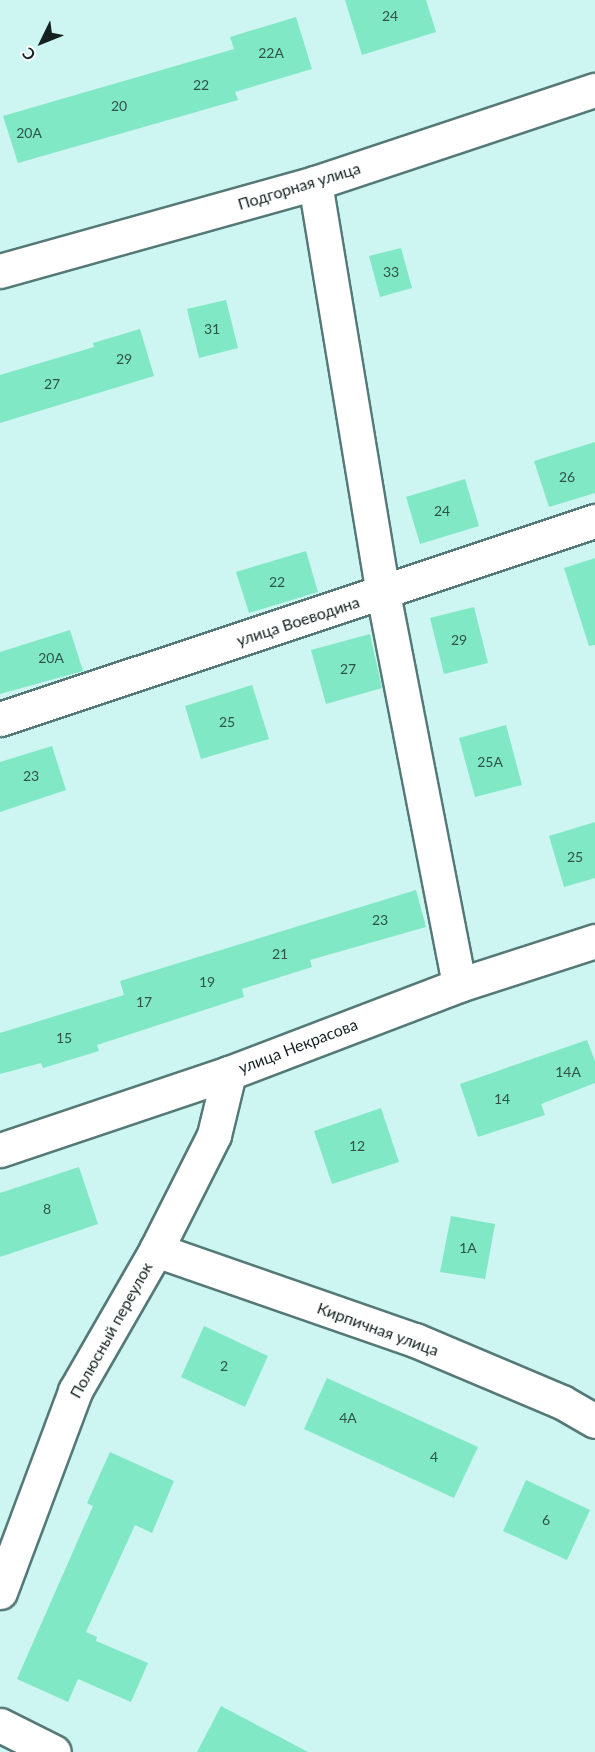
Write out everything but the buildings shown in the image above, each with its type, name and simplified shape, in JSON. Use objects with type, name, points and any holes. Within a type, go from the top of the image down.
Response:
[{"type":"street","name":"Подгорная улица","points":[[0,271],[315,183],[595,90]]},
{"type":"street","points":[[315,183],[383,593],[459,985]]},
{"type":"street","name":"улица Воеводина","points":[[0,719],[595,521]]},
{"type":"street","name":"улица Некрасова","points":[[0,1150],[229,1072],[459,985],[595,941]]},
{"type":"street","name":"Полюсный переулок","points":[[0,1592],[75,1391],[156,1250],[214,1135],[229,1072]]},
{"type":"street","name":"Кирпичная улица","points":[[156,1250],[415,1340],[562,1402],[595,1421]]},
{"type":"street","points":[[0,1725],[54,1752]]}]
